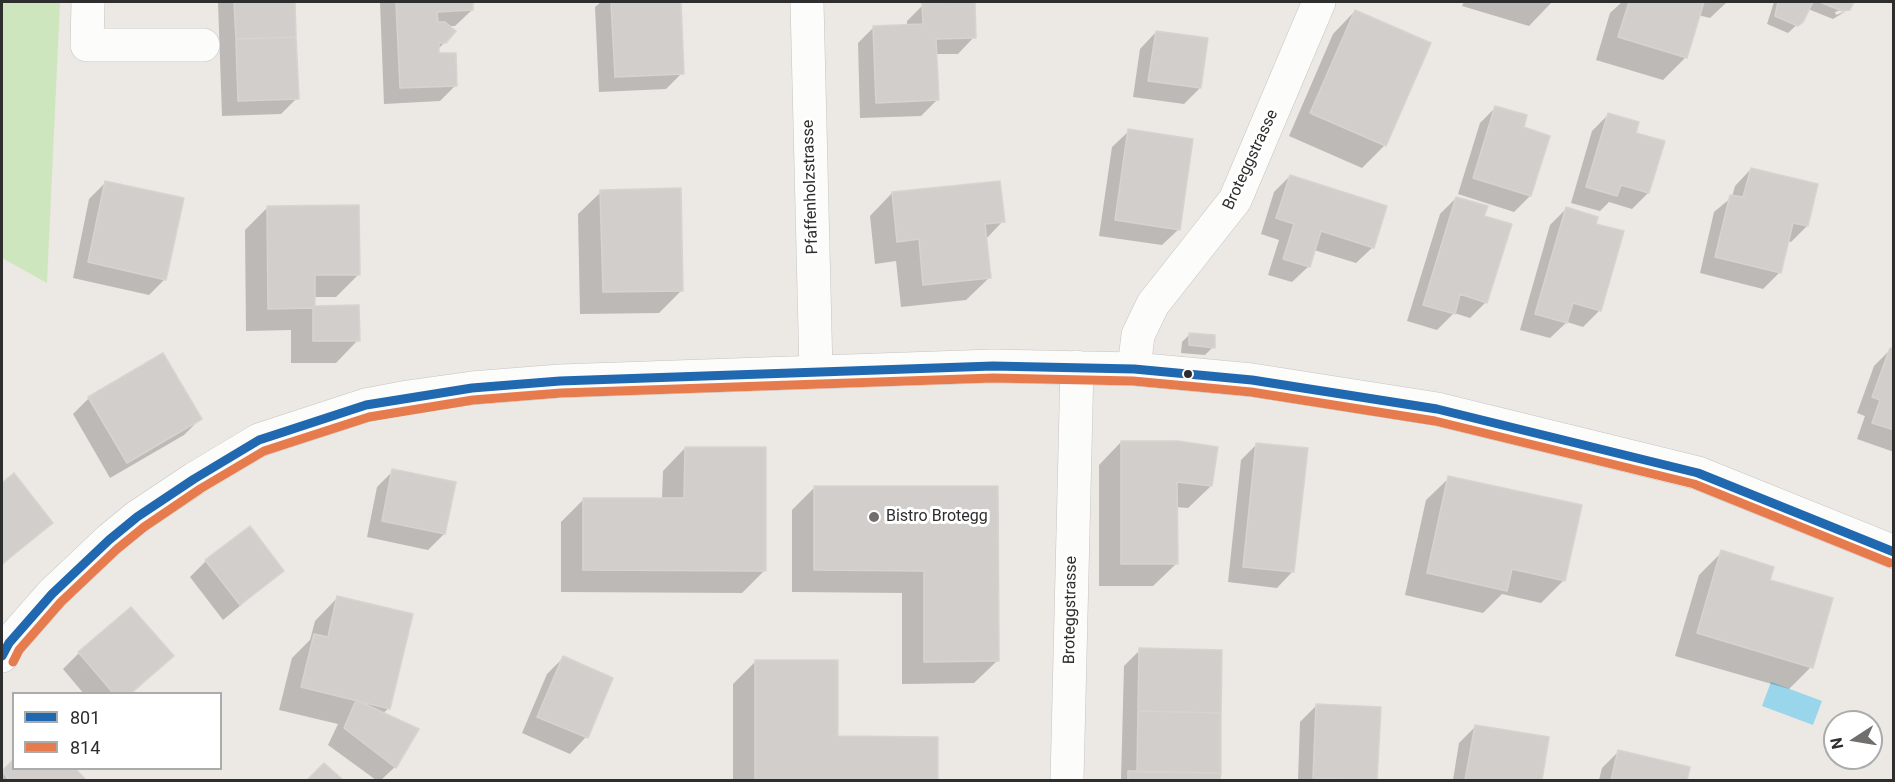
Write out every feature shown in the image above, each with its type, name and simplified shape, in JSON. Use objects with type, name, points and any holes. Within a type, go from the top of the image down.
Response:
[{"type":"street","points":[[88,2],[87,45],[203,45]]},
{"type":"street","name":"Pfaffenholzstrasse","points":[[807,2],[816,372]]},
{"type":"street","name":"Broteggstrasse","points":[[1134,369],[1138,335],[1153,304],[1235,200],[1319,2]]},
{"type":"street","points":[[2,656],[52,594],[109,540],[137,517],[259,440],[366,405],[472,388],[560,381],[993,366],[1134,369],[1252,380],[1437,409],[1510,425],[1698,473],[1893,552]]},
{"type":"street","name":"Broteggstrasse","points":[[1067,780],[1077,367]]},
{"type":"green space","points":[[2,2],[60,2],[47,283],[2,258]]},
{"type":"water","points":[[1771,682],[1822,701],[1813,725],[1762,706]]},
{"type":"building","points":[[234,2],[295,2],[296,37],[236,39]]},
{"type":"building","points":[[396,2],[473,2],[473,10],[437,12],[438,22],[445,22],[456,31],[446,43],[439,43],[439,53],[456,53],[457,86],[400,88]]},
{"type":"building","points":[[611,2],[681,2],[684,74],[615,77]]},
{"type":"building","points":[[975,2],[976,38],[936,39],[939,100],[876,103],[873,26],[923,24],[922,3]]},
{"type":"building","points":[[1629,2],[1704,2],[1687,58],[1618,37]]},
{"type":"building","points":[[1778,2],[1813,2],[1803,22],[1798,26],[1775,16]]},
{"type":"building","points":[[1820,2],[1854,2],[1850,10],[1842,11]]},
{"type":"building","points":[[1355,10],[1431,43],[1386,146],[1310,113]]},
{"type":"building","points":[[1156,31],[1208,38],[1201,88],[1148,81]]},
{"type":"building","points":[[296,37],[299,99],[238,101],[236,39]]},
{"type":"building","points":[[1495,106],[1527,115],[1524,127],[1550,136],[1531,196],[1473,178]]},
{"type":"building","points":[[1608,113],[1639,122],[1636,133],[1665,141],[1649,193],[1621,185],[1617,196],[1586,187]]},
{"type":"building","points":[[1128,129],[1193,139],[1180,230],[1115,220]]},
{"type":"building","points":[[1751,168],[1818,184],[1808,226],[1793,223],[1781,273],[1715,257],[1730,195],[1743,197]]},
{"type":"building","points":[[1290,175],[1387,206],[1374,248],[1321,231],[1310,267],[1283,259],[1294,224],[1276,218]]},
{"type":"building","points":[[105,181],[184,198],[166,280],[88,262]]},
{"type":"building","points":[[1000,181],[1005,222],[985,224],[991,278],[923,285],[919,239],[897,242],[892,192]]},
{"type":"building","points":[[681,188],[683,291],[603,292],[600,190]]},
{"type":"building","points":[[1456,197],[1488,206],[1484,216],[1512,224],[1487,303],[1460,294],[1455,314],[1423,305]]},
{"type":"building","points":[[359,205],[360,275],[315,275],[315,306],[359,305],[360,341],[313,341],[313,308],[268,309],[267,206]]},
{"type":"building","points":[[1566,207],[1598,217],[1596,224],[1624,231],[1601,311],[1573,303],[1567,323],[1535,314]]},
{"type":"building","points":[[1189,333],[1215,335],[1215,348],[1189,345]]},
{"type":"building","points":[[1890,348],[1894,350],[1894,430],[1872,423],[1880,400],[1872,397]]},
{"type":"building","points":[[163,353],[202,419],[127,463],[88,397]]},
{"type":"building","points":[[1121,441],[1178,441],[1218,447],[1212,486],[1177,482],[1178,564],[1121,564]]},
{"type":"building","points":[[1256,443],[1308,448],[1294,572],[1243,567]]},
{"type":"building","points":[[685,447],[766,447],[766,571],[583,570],[583,498],[684,498]]},
{"type":"building","points":[[392,469],[456,482],[445,534],[382,521]]},
{"type":"building","points":[[14,473],[53,523],[2,564],[2,483]]},
{"type":"building","points":[[1448,476],[1582,505],[1565,581],[1512,569],[1507,591],[1427,573]]},
{"type":"building","points":[[814,486],[998,486],[999,661],[924,662],[924,571],[814,570]]},
{"type":"building","points":[[250,526],[284,571],[240,605],[205,560]]},
{"type":"building","points":[[1721,550],[1774,567],[1770,580],[1833,598],[1813,668],[1697,633]]},
{"type":"building","points":[[337,596],[413,614],[390,709],[301,687],[314,634],[328,637]]},
{"type":"building","points":[[131,607],[174,656],[132,692],[112,692],[78,652]]},
{"type":"building","points":[[1139,648],[1222,650],[1221,713],[1138,711]]},
{"type":"building","points":[[563,656],[613,678],[588,738],[537,717]]},
{"type":"building","points":[[755,660],[838,660],[838,736],[938,737],[938,780],[755,780]]},
{"type":"building","points":[[356,700],[419,729],[396,768],[344,728]]},
{"type":"building","points":[[1316,704],[1381,707],[1377,780],[1313,778]]},
{"type":"building","points":[[1138,711],[1221,713],[1221,773],[1137,772]]},
{"type":"building","points":[[1475,725],[1549,737],[1542,780],[1465,780]]},
{"type":"building","points":[[1618,750],[1690,767],[1687,780],[1611,780]]},
{"type":"building","points":[[12,761],[12,770],[77,770],[86,780],[9,780],[2,771]]},
{"type":"building","points":[[324,763],[343,780],[307,780]]},
{"type":"building","points":[[1128,771],[1221,773],[1220,780],[1128,780]]},
{"type":"transit line","name":"801","points":[[2,656],[9,643],[52,594],[109,540],[137,517],[259,440],[366,405],[472,388],[560,381],[993,366],[1134,369],[1252,380],[1437,409],[1698,473],[1894,552]]},
{"type":"transit line","name":"814","points":[[13,662],[19,650],[61,602],[117,549],[144,527],[200,489],[264,451],[369,417],[473,400],[561,393],[993,378],[1133,381],[1251,392],[1435,421],[1694,484],[1890,563]]},
{"type":"place","name":"Bistro Brotegg","points":[[874,517]]}]
